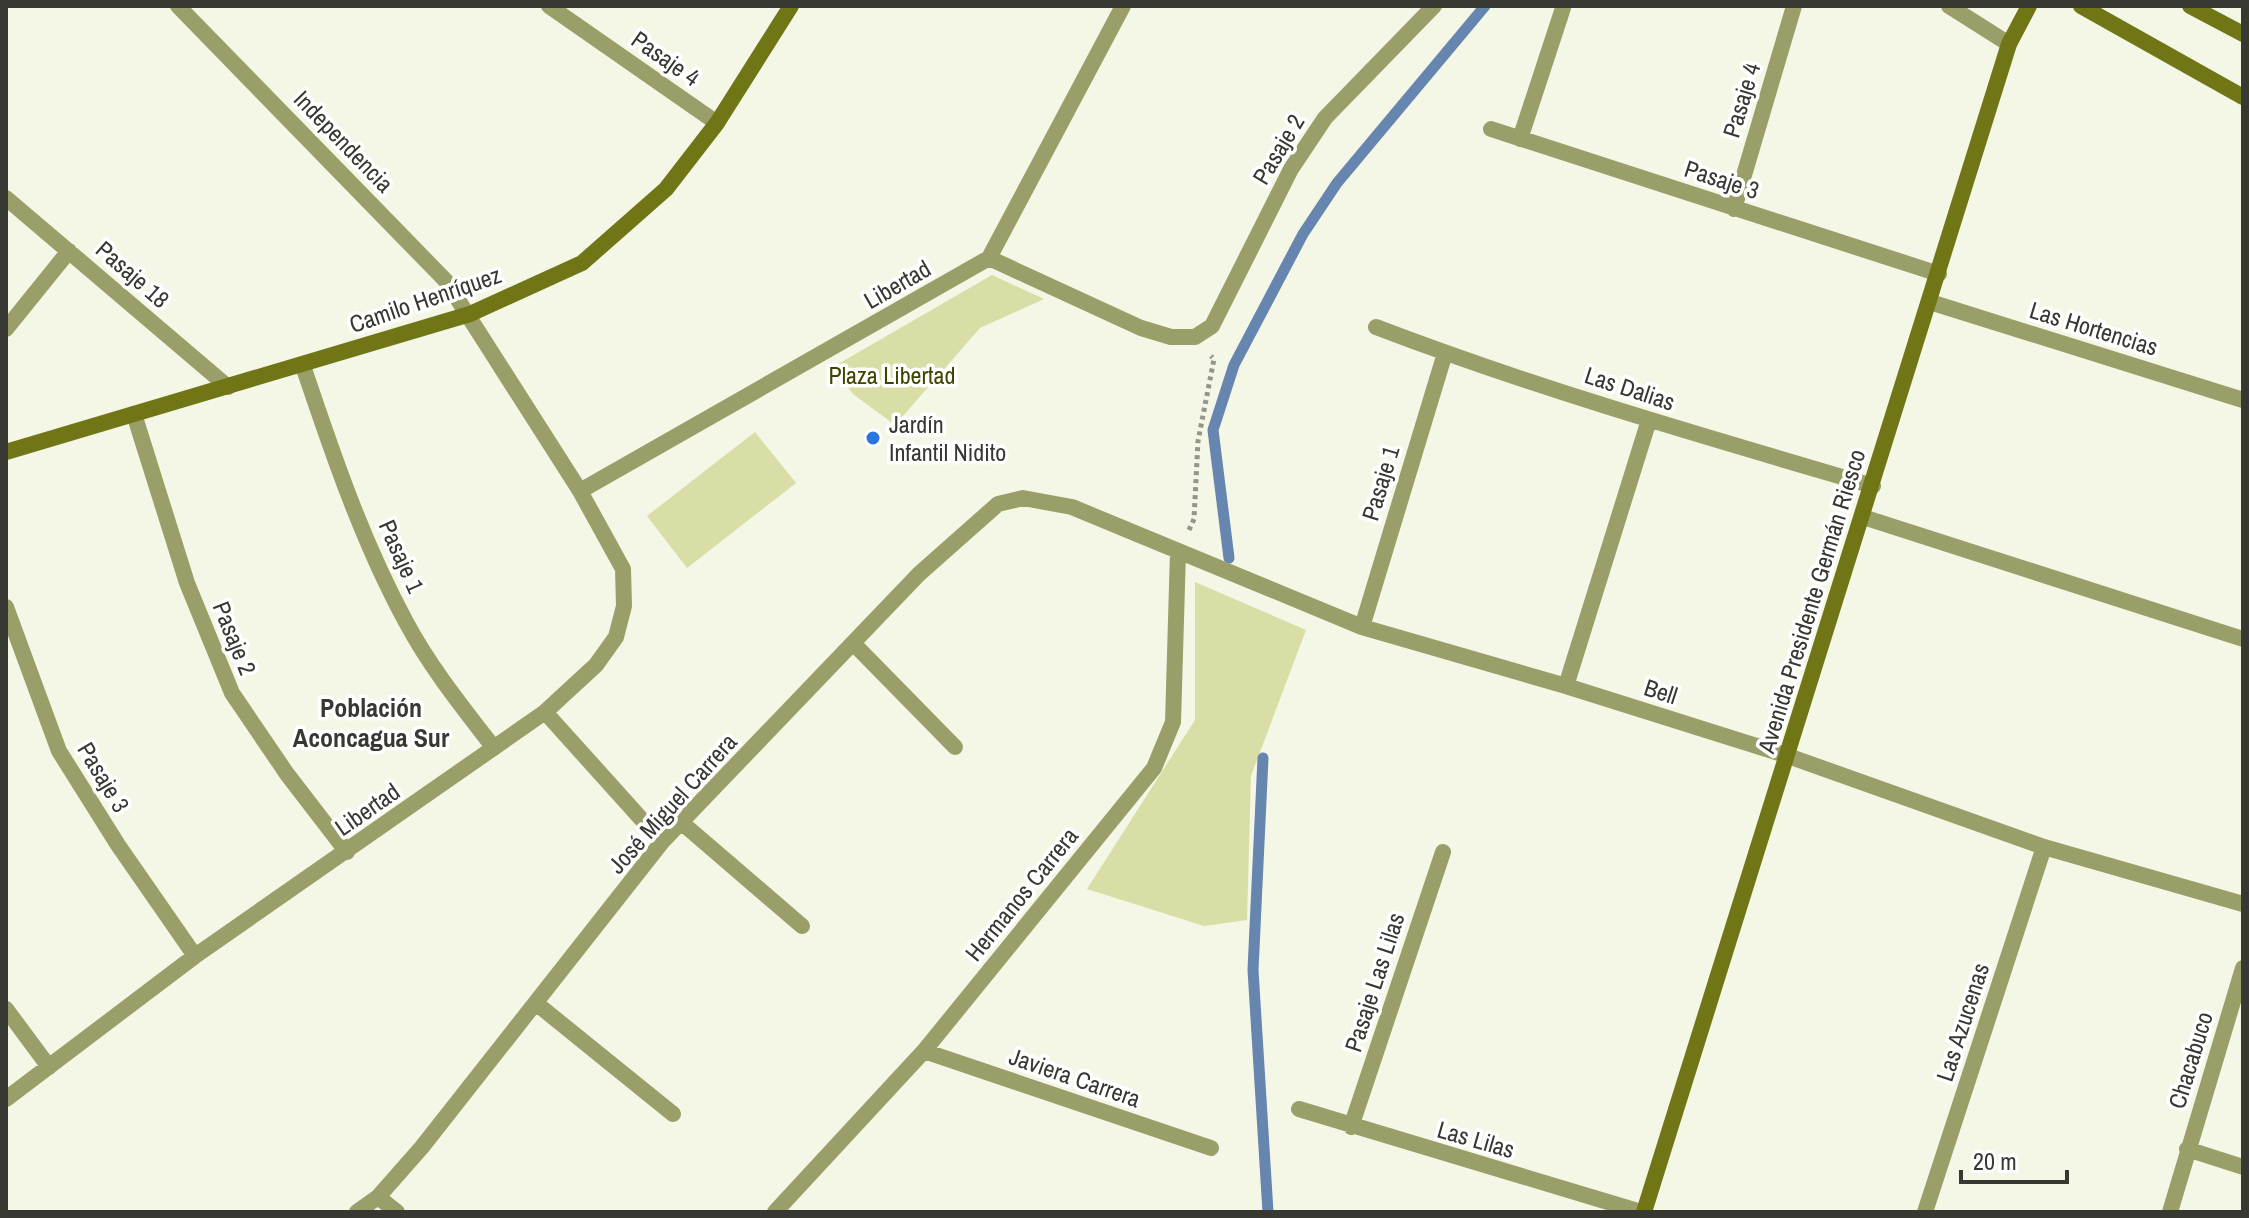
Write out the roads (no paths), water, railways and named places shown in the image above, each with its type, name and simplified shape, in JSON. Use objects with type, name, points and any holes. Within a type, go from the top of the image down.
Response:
[{"type":"street","name":"Independencia","points":[[178,6],[446,281],[470,314]]},
{"type":"street","name":"Pasaje 4","points":[[549,6],[717,123]]},
{"type":"street","name":"Camilo Henríquez","points":[[6,452],[470,314],[582,263],[666,189],[717,123],[791,6]]},
{"type":"street","points":[[989,258],[1123,6]]},
{"type":"street","name":"Pasaje 2","points":[[989,258],[1141,328],[1171,337],[1195,337],[1212,326],[1291,169],[1325,118],[1434,6]]},
{"type":"street","name":"Pasaje 4","points":[[1734,209],[1794,6]]},
{"type":"street","points":[[1949,6],[2009,44]]},
{"type":"street","name":"Avenida Presidente Germán Riesco","points":[[1643,1212],[2009,44],[2029,6]]},
{"type":"street","points":[[2081,6],[2243,97]]},
{"type":"street","points":[[2190,6],[2243,34]]},
{"type":"street","points":[[1520,139],[1563,8]]},
{"type":"street","name":"Pasaje 3","points":[[1491,129],[1939,274]]},
{"type":"street","name":"Pasaje 18","points":[[6,198],[228,387]]},
{"type":"street","points":[[6,329],[69,251]]},
{"type":"street","name":"Libertad","points":[[580,491],[989,258]]},
{"type":"street","name":"Las Hortencias","points":[[1930,302],[2243,400]]},
{"type":"street","name":"Libertad","points":[[6,1099],[195,956],[545,712],[596,665],[616,637],[624,606],[623,569],[580,491],[470,314]]},
{"type":"street","name":"Las Dalias","points":[[1376,327],[1649,420],[1873,486]]},
{"type":"street","name":"Pasaje 1","points":[[1362,627],[1445,353]]},
{"type":"street","name":"Pasaje 1","points":[[303,366],[344,484],[406,622],[458,702],[494,748]]},
{"type":"street","name":"Pasaje 2","points":[[134,414],[187,583],[232,693],[287,774],[347,852]]},
{"type":"street","points":[[1566,686],[1649,420]]},
{"type":"street","name":"José Miguel Carrera","points":[[357,1212],[378,1197],[537,1004],[662,842],[919,574],[998,504],[1023,498],[1072,507]]},
{"type":"street","name":"Bell","points":[[1072,507],[1362,627],[1566,686],[1788,756],[2044,847],[2243,904]]},
{"type":"street","points":[[1863,517],[2243,639]]},
{"type":"street","name":"Hermanos Carrera","points":[[775,1212],[924,1051],[1154,768],[1173,722],[1178,552]]},
{"type":"street","name":"Pasaje 3","points":[[6,607],[59,751],[118,845],[195,956]]},
{"type":"street","points":[[853,643],[955,747]]},
{"type":"street","points":[[545,712],[662,842]]},
{"type":"street","points":[[681,822],[802,926]]},
{"type":"street","name":"Las Azucenas","points":[[1925,1212],[2044,847]]},
{"type":"street","name":"Pasaje Las Lilas","points":[[1351,1127],[1443,852]]},
{"type":"street","name":"Chacabuco","points":[[2170,1212],[2243,968]]},
{"type":"street","points":[[537,1004],[673,1114]]},
{"type":"street","points":[[6,1009],[49,1067]]},
{"type":"street","name":"Javiera Carrera","points":[[924,1051],[1211,1148]]},
{"type":"street","name":"Las Lilas","points":[[1299,1109],[1643,1212]]},
{"type":"street","points":[[2187,1149],[2243,1167]]},
{"type":"street","points":[[378,1197],[397,1212]]},
{"type":"waterway","points":[[1229,558],[1213,430],[1234,365],[1303,234],[1337,183],[1485,6]]},
{"type":"waterway","points":[[1263,758],[1253,970],[1268,1212]]},
{"type":"place","name":"Jardín Infantil Nidito","points":[[873,438]]},
{"type":"district","name":"Población Aconcagua Sur","points":[[371,722]]},
{"type":"park label","name":"Plaza Libertad","points":[[892,375]]}]
